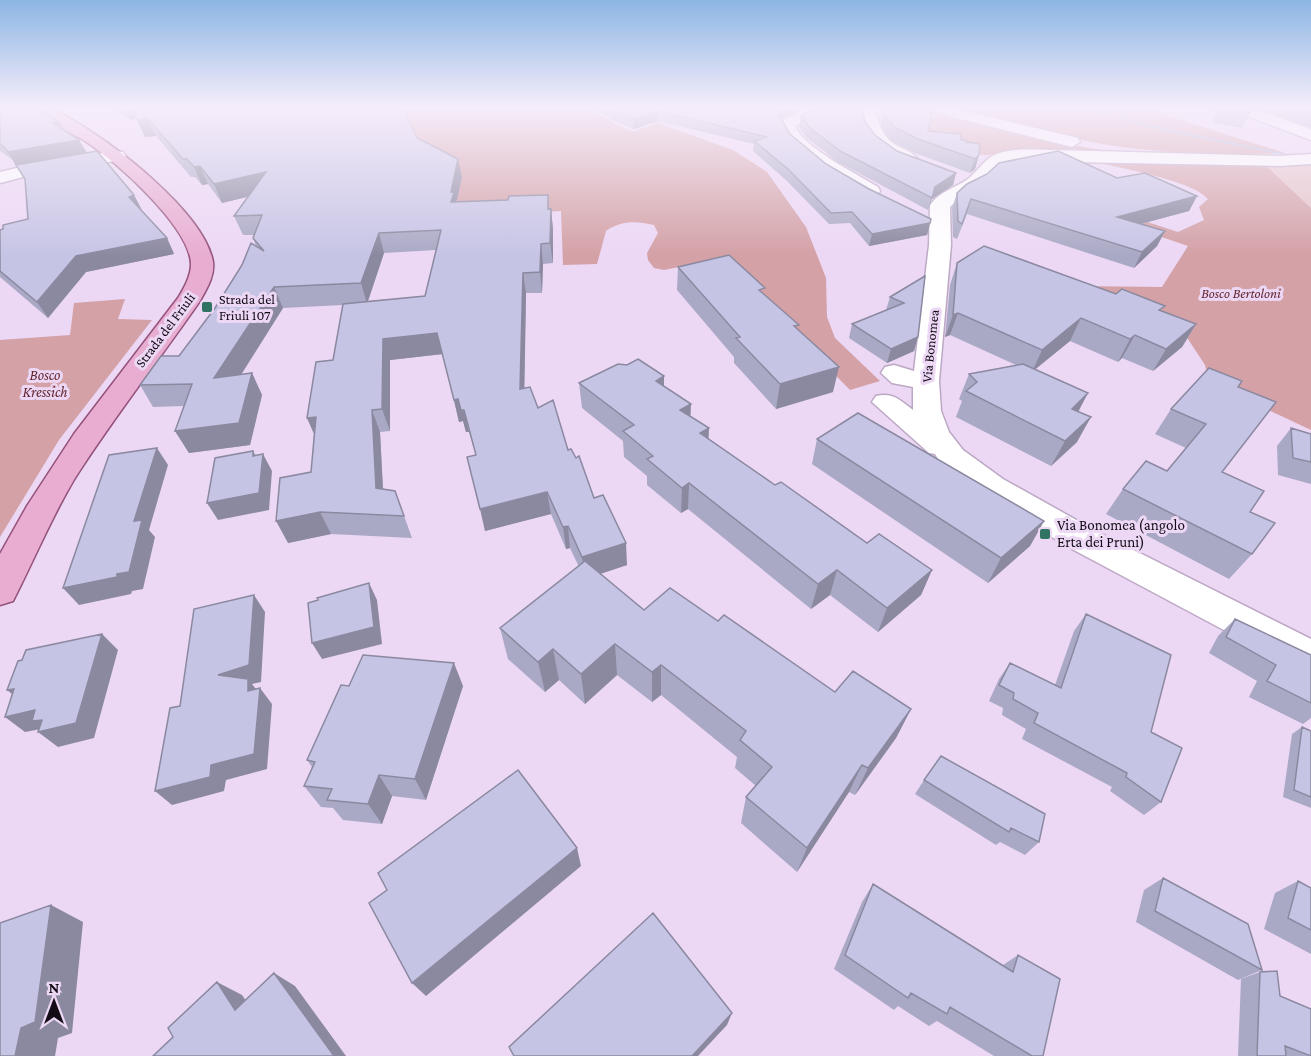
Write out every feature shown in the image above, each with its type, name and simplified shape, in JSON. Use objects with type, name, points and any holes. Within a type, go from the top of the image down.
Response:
[{"type":"main road","name":"Strada del Friuli","points":[[0,591],[36,518],[84,439],[188,301],[200,277],[202,260],[188,231],[175,214],[118,157]]},
{"type":"street","points":[[0,178],[46,166],[108,157]]},
{"type":"street","points":[[817,157],[892,201]]},
{"type":"street","points":[[909,157],[920,163]]},
{"type":"street","name":"Via Bonomea","points":[[1009,157],[996,161],[974,183],[944,200],[930,221],[940,245],[926,381],[927,411],[935,434],[952,457],[992,487],[1084,540],[1311,657]]},
{"type":"street","name":"Via Bonomea","points":[[1134,157],[1279,161],[1311,159]]},
{"type":"street","points":[[1195,157],[1201,158]]},
{"type":"street","points":[[950,174],[974,183]]},
{"type":"street","points":[[894,373],[901,377],[926,381]]},
{"type":"street","points":[[886,402],[952,457]]},
{"type":"shaded area","points":[[1311,162],[1311,208],[1264,164]]},
{"type":"green space","points":[[408,157],[744,157],[767,172],[806,227],[826,278],[827,317],[835,338],[880,381],[850,390],[743,281],[709,261],[664,270],[654,268],[648,260],[647,253],[658,233],[654,225],[635,222],[612,227],[606,231],[597,264],[563,265],[561,211],[475,216]]},
{"type":"green space","name":"Bosco Bertoloni","points":[[1092,161],[1264,164],[1311,208],[1311,430],[1209,382],[1205,365],[1186,336],[1076,286],[1162,287],[1188,246],[1035,194],[1126,215],[1178,232],[1204,220],[1199,207],[1208,199],[1199,192],[1171,180]]},
{"type":"green space","name":"Bosco Kressich","points":[[125,299],[118,319],[152,320],[59,440],[0,537],[0,340],[70,335],[74,303]]},
{"type":"building","points":[[61,157],[102,157],[134,195],[129,197],[167,238],[76,256],[37,302],[0,271],[0,230],[3,229],[3,225],[28,219],[25,179],[16,165]]},
{"type":"building","points":[[181,157],[455,157],[458,159],[451,202],[508,200],[509,196],[548,195],[548,209],[551,209],[550,243],[541,244],[540,272],[523,273],[520,389],[530,387],[538,408],[553,400],[568,450],[571,449],[576,458],[579,456],[594,498],[603,495],[626,543],[582,557],[568,526],[563,527],[547,492],[480,509],[467,457],[476,455],[464,410],[461,410],[458,399],[454,400],[437,333],[383,339],[382,409],[372,410],[376,488],[395,491],[404,516],[320,512],[276,521],[280,478],[311,472],[316,417],[307,418],[316,362],[333,360],[343,304],[425,296],[441,230],[379,233],[361,283],[274,287],[214,378],[252,373],[239,423],[175,431],[192,384],[140,385],[161,356],[179,356],[215,308],[242,265],[251,243],[264,251],[253,238],[262,215],[234,216],[266,172],[214,184],[200,166],[194,167],[187,159]]},
{"type":"building","points":[[774,157],[818,157],[869,189],[931,219],[930,223],[872,234],[852,212],[831,213]]},
{"type":"building","points":[[852,157],[914,157],[956,173],[935,187],[932,198]]},
{"type":"building","points":[[1027,157],[1072,157],[1117,178],[1145,173],[1197,196],[1117,217],[1165,231],[1142,252],[971,199],[962,224],[958,221],[957,193],[967,184],[987,174],[999,163]]},
{"type":"building","points":[[984,246],[1116,294],[1122,289],[1165,306],[1159,310],[1196,324],[1166,349],[1135,335],[1130,339],[1081,318],[1042,350],[958,313],[953,315],[957,263]]},
{"type":"building","points":[[729,255],[765,288],[759,290],[799,325],[794,326],[839,367],[780,384],[736,338],[740,337],[678,267]]},
{"type":"building","points":[[925,276],[918,337],[891,349],[852,324],[904,303],[890,297]]},
{"type":"building","points":[[638,359],[664,376],[656,381],[691,404],[680,410],[709,428],[700,433],[775,485],[781,482],[867,543],[879,534],[932,570],[887,608],[837,570],[818,584],[689,483],[682,488],[647,459],[653,456],[623,431],[634,425],[579,383],[618,364],[627,365]]},
{"type":"building","points":[[1023,364],[1088,393],[1072,409],[1091,417],[1065,441],[966,391],[977,382],[969,374]]},
{"type":"building","points":[[1209,368],[1242,381],[1238,387],[1276,402],[1222,472],[1264,491],[1250,512],[1275,523],[1252,554],[1123,489],[1146,461],[1167,471],[1206,424],[1171,409]]},
{"type":"building","points":[[858,413],[1044,521],[1001,558],[817,439]]},
{"type":"building","points":[[1291,428],[1311,434],[1311,462],[1293,458]]},
{"type":"building","points":[[157,448],[134,521],[142,520],[129,572],[117,574],[117,577],[63,588],[109,455]]},
{"type":"building","points":[[253,451],[253,456],[263,454],[259,493],[207,503],[215,458]]},
{"type":"building","points":[[585,561],[644,610],[670,588],[718,621],[724,615],[835,692],[853,671],[911,709],[868,768],[862,765],[807,848],[746,797],[772,767],[740,740],[746,731],[661,665],[652,672],[615,644],[581,674],[553,649],[538,662],[500,628]]},
{"type":"building","points":[[369,583],[374,627],[312,643],[308,603],[318,600],[317,598]]},
{"type":"building","points":[[254,595],[249,665],[218,675],[248,679],[248,691],[260,688],[254,754],[211,765],[210,777],[155,791],[170,708],[180,706],[194,609]]},
{"type":"building","points":[[1086,614],[1171,655],[1151,732],[1182,748],[1161,802],[1126,777],[1127,773],[1034,723],[1038,713],[1013,699],[1014,693],[999,685],[1010,663],[1061,688]]},
{"type":"building","points":[[1235,619],[1311,655],[1311,703],[1267,681],[1276,665],[1226,637]]},
{"type":"building","points":[[102,634],[76,723],[38,732],[42,720],[32,721],[35,710],[5,717],[14,689],[7,690],[18,661],[22,660],[26,650]]},
{"type":"building","points":[[363,655],[454,663],[415,779],[379,775],[368,804],[327,800],[332,789],[304,786],[315,762],[307,760],[341,685],[349,686]]},
{"type":"building","points":[[1302,727],[1311,731],[1311,797],[1294,790]]},
{"type":"building","points":[[941,756],[1045,814],[1039,842],[1011,828],[1009,832],[924,780]]},
{"type":"building","points":[[518,770],[577,848],[412,983],[369,903],[387,890],[378,873]]},
{"type":"building","points":[[1163,878],[1248,924],[1262,970],[1155,911]]},
{"type":"building","points":[[1298,881],[1311,888],[1311,930],[1288,918]]},
{"type":"building","points":[[873,884],[1013,972],[1018,955],[1060,979],[1043,1056],[1032,1056],[950,1007],[947,1014],[911,993],[908,998],[845,955]]},
{"type":"building","points":[[51,905],[35,1022],[21,1028],[15,1056],[0,1056],[0,923]]},
{"type":"building","points":[[653,913],[732,1013],[692,1056],[514,1056],[509,1047]]},
{"type":"building","points":[[1277,971],[1280,996],[1311,1009],[1311,1056],[1285,1046],[1286,1056],[1257,1056],[1260,972]]},
{"type":"building","points":[[274,973],[334,1056],[153,1056],[173,1037],[168,1028],[217,982],[235,1010]]},
{"type":"place","name":"Strada del Friuli 107","points":[[207,307]]},
{"type":"place","name":"Via Bonomea (angolo Erta dei Pruni)","points":[[1045,534]]}]
